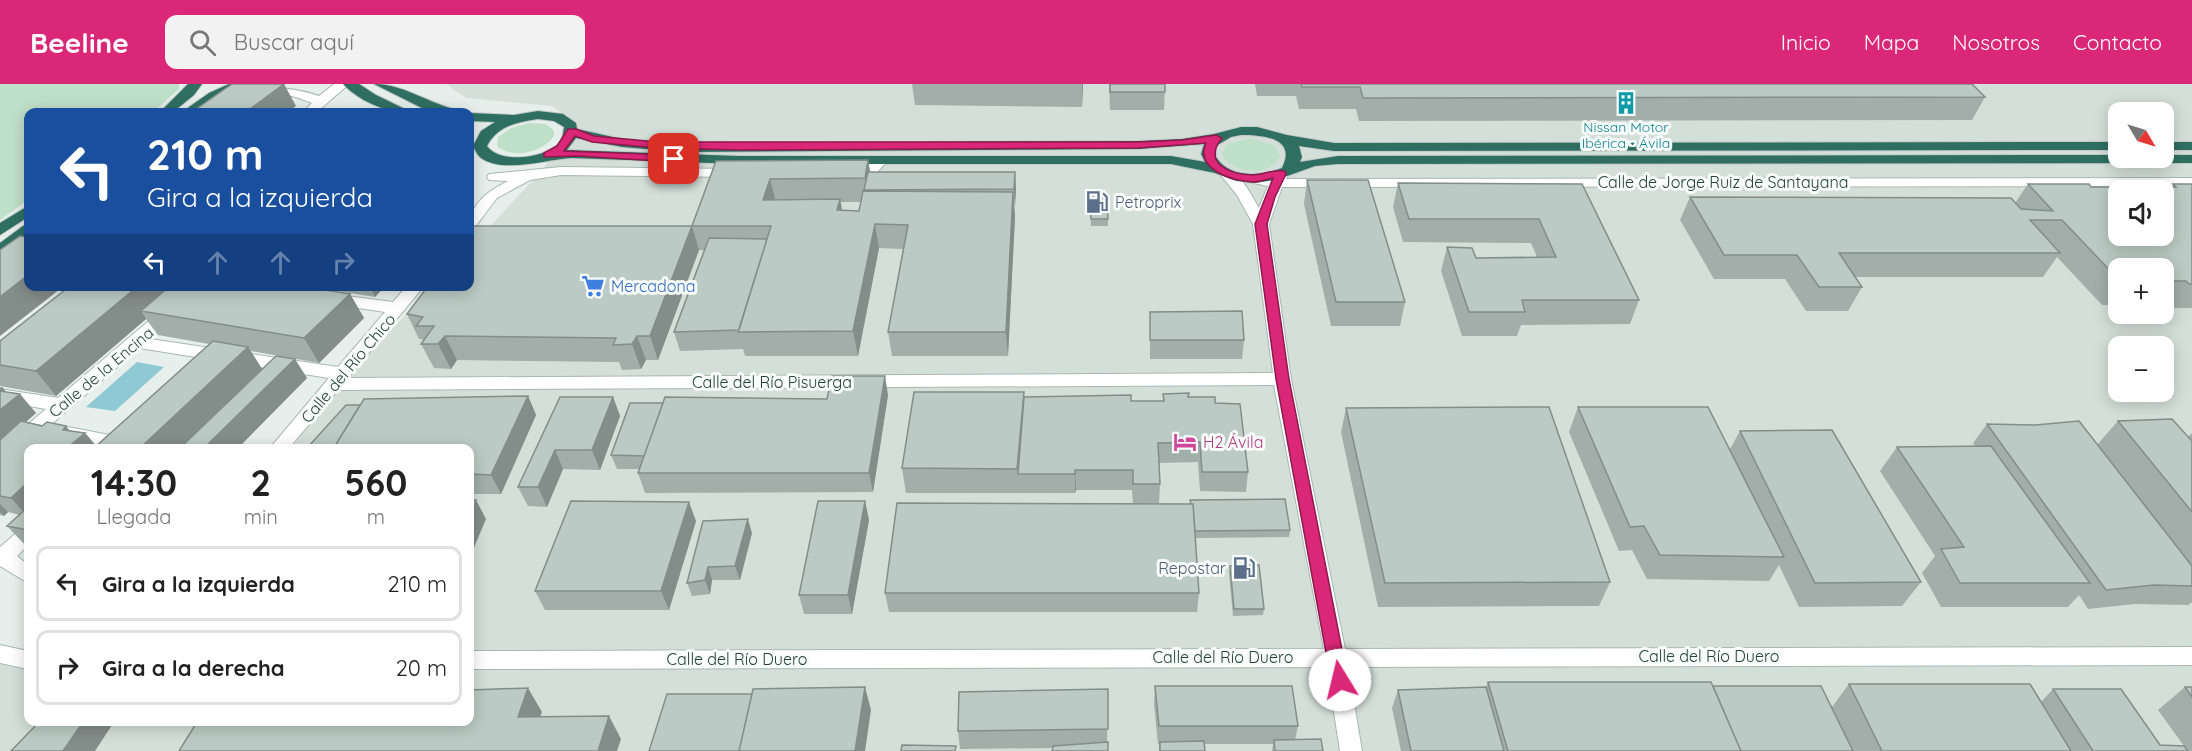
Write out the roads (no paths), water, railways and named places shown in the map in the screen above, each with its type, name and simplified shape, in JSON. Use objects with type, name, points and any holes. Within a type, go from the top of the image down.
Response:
[{"type":"highway","points":[[171,108],[195,84]]},
{"type":"highway","points":[[350,84],[371,98],[395,108]]},
{"type":"highway","points":[[381,84],[433,108]]},
{"type":"highway","points":[[195,108],[214,96],[240,90]]},
{"type":"highway","points":[[474,117],[518,118],[538,115],[558,117],[571,126],[572,132],[569,140],[561,148],[543,157]]},
{"type":"highway","points":[[479,148],[487,133],[495,127],[518,118]]},
{"type":"highway","points":[[572,132],[592,139],[657,145],[741,147],[1138,145],[1182,143],[1216,138],[1232,131],[1246,130],[1334,147],[2108,146]]},
{"type":"highway","points":[[1216,138],[1210,145],[1208,153],[1210,161],[1222,171]]},
{"type":"highway","points":[[1282,175],[1294,162],[1295,154],[1292,146],[1284,139]]},
{"type":"highway","points":[[2174,146],[2192,146]]},
{"type":"highway","name":"Calle de Jorge Ruiz de Santayana","points":[[479,148],[506,162],[579,153],[736,160],[1160,160],[1254,178]]},
{"type":"highway","name":"Calle de Jorge Ruiz de Santayana","points":[[1282,175],[1316,162],[1338,160],[2192,159]]},
{"type":"highway","points":[[0,230],[24,213]]},
{"type":"highway","points":[[0,250],[24,232]]},
{"type":"street","points":[[225,107],[240,90],[258,84]]},
{"type":"street","points":[[314,108],[342,84]]},
{"type":"street","points":[[240,90],[297,92],[322,102]]},
{"type":"street","points":[[479,148],[494,177],[492,195]]},
{"type":"street","points":[[474,218],[492,195],[527,176],[543,157]]},
{"type":"street","points":[[494,177],[527,176],[561,171],[867,175],[881,160]]},
{"type":"street","points":[[1222,171],[1243,194],[1261,224],[1282,379],[1336,657],[1351,751]]},
{"type":"street","points":[[1261,224],[1282,175]]},
{"type":"street","name":"Calle de Jorge Ruiz de Santayana","points":[[1254,178],[1282,175],[2192,182]]},
{"type":"street","name":"Calle de la Encina","points":[[0,458],[195,291]]},
{"type":"street","name":"Calle del Río Chico","points":[[282,444],[413,291]]},
{"type":"street","points":[[314,296],[398,308]]},
{"type":"street","name":"Calle del Río Pisuerga","points":[[136,342],[280,364],[338,379],[1282,379]]},
{"type":"street","points":[[204,372],[221,355]]},
{"type":"street","points":[[263,381],[280,364]]},
{"type":"street","points":[[0,395],[62,405]]},
{"type":"street","points":[[34,429],[127,443]]},
{"type":"street","points":[[24,537],[2,556],[24,572]]},
{"type":"street","points":[[0,654],[24,659]]},
{"type":"street","name":"Calle del Río Duero","points":[[474,660],[2192,656]]},
{"type":"water","points":[[137,362],[164,367],[115,411],[86,407]]},
{"type":"place","name":"Nissan Motor Ibérica - Ávila","points":[[1626,103]]},
{"type":"place","name":"Petroprix","points":[[1097,202]]},
{"type":"place","name":"Mercadona","points":[[593,286]]},
{"type":"place","name":"H2 Ávila","points":[[1185,442]]},
{"type":"place","name":"Repostar","points":[[1244,568]]}]
